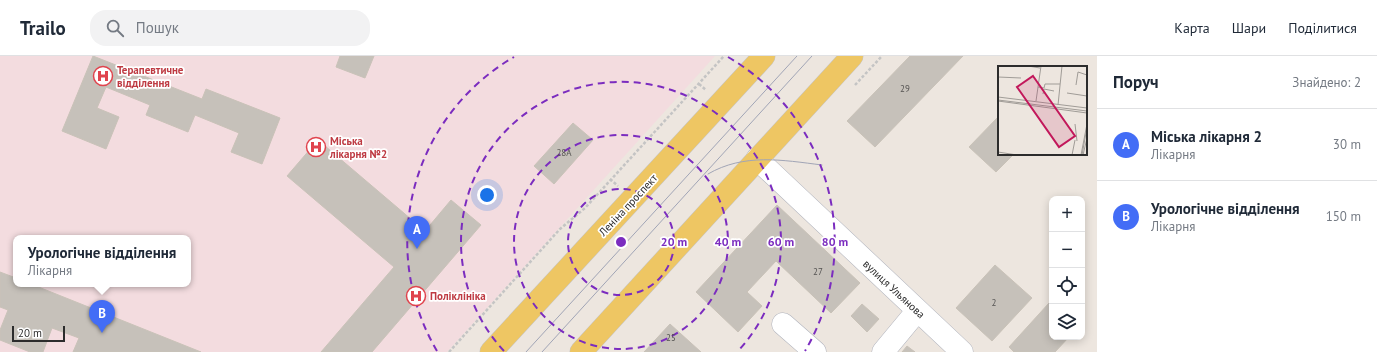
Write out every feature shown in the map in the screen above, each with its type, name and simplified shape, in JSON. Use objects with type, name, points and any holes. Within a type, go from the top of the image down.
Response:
[{"type":"main road","name":"Леніна проспект","points":[[491,352],[764,56]]},
{"type":"main road","points":[[581,352],[852,56]]},
{"type":"street","name":"вулиця Ульянова","points":[[757,160],[962,352]]},
{"type":"street","points":[[883,352],[917,311]]},
{"type":"street","points":[[783,324],[815,352]]},
{"type":"path","points":[[449,352],[560,229],[584,208],[724,56]]},
{"type":"shaded area","name":"Міська лікарня №2","points":[[0,56],[715,56],[447,352],[0,352]]},
{"type":"building","points":[[93,56],[202,99],[206,89],[280,118],[262,164],[231,152],[239,133],[195,115],[188,132],[146,115],[150,105],[106,87],[97,108],[119,117],[106,149],[62,131]]},
{"type":"building","points":[[340,56],[374,56],[365,78],[336,67]]},
{"type":"building","points":[[910,56],[963,56],[875,147],[847,121]]},
{"type":"building","points":[[998,117],[998,155],[1013,155],[996,172],[969,147]]},
{"type":"building","points":[[573,123],[593,140],[554,184],[534,166]]},
{"type":"building","points":[[318,140],[425,231],[451,200],[481,225],[372,352],[321,352],[394,267],[287,176]]},
{"type":"building","points":[[777,205],[860,283],[831,313],[776,261],[747,292],[762,306],[738,332],[696,292]]},
{"type":"building","points":[[995,265],[1032,298],[992,341],[956,308]]},
{"type":"building","points":[[0,272],[13,277],[13,287],[38,287],[201,352],[73,352],[79,338],[52,328],[43,352],[30,352],[0,340],[0,330],[8,310],[0,307]]},
{"type":"building","points":[[1049,303],[1049,340],[1066,340],[1055,352],[1014,352],[1009,347]]},
{"type":"building","points":[[862,304],[879,319],[867,332],[851,316]]},
{"type":"building","points":[[670,324],[701,352],[644,352]]},
{"type":"building","points":[[907,346],[915,352],[902,352]]},
{"type":"tram line","points":[[526,352],[797,56]]},
{"type":"tram line","points":[[542,352],[812,56]]},
{"type":"tram line","points":[[708,174],[722,167],[749,161],[778,160],[822,165]]},
{"type":"place","name":"Терапевтичне відділення","points":[[103,76]]},
{"type":"place","name":"Міська лікарня №2","points":[[316,147]]},
{"type":"place","name":"Міська лікарня 2","points":[[417,249]]},
{"type":"place","name":"Поліклініка","points":[[416,296]]},
{"type":"place","name":"Урологічне відділення","points":[[102,333]]}]
